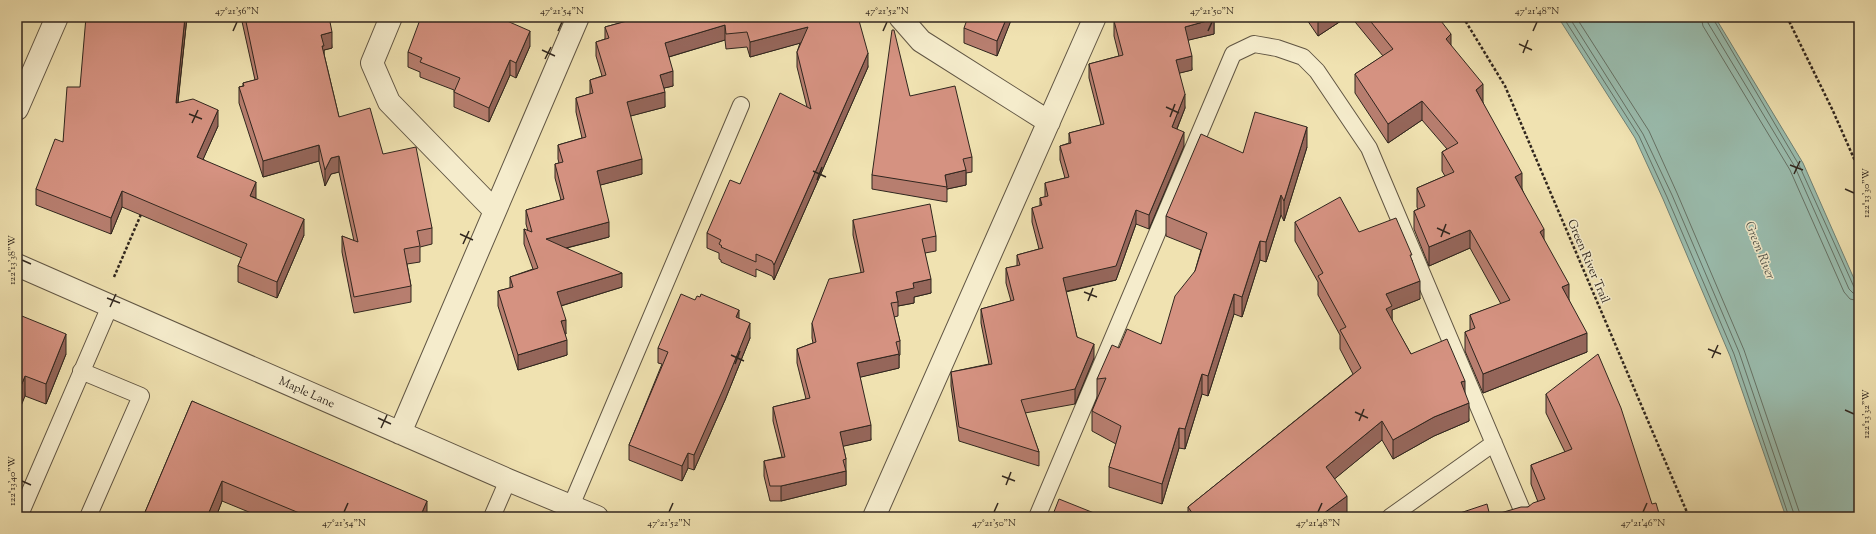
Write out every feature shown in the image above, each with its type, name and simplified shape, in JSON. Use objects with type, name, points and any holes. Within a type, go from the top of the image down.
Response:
[{"type":"street","points":[[17,109],[22,84],[57,17]]},
{"type":"street","points":[[391,17],[372,63],[389,102],[495,211]]},
{"type":"street","points":[[400,433],[578,17]]},
{"type":"street","points":[[900,17],[921,40],[1049,122]]},
{"type":"street","points":[[874,517],[1095,17]]},
{"type":"street","name":"Maple Lane","points":[[17,265],[508,480],[597,517]]},
{"type":"lane","points":[[1037,517],[1234,54],[1254,44],[1277,48],[1302,57],[1317,71],[1369,148],[1525,517]]},
{"type":"lane","points":[[571,506],[741,105]]},
{"type":"lane","points":[[19,517],[82,371],[106,304]]},
{"type":"lane","points":[[82,371],[141,396],[88,517]]},
{"type":"lane","points":[[1390,517],[1494,443]]},
{"type":"lane","points":[[492,517],[508,480]]},
{"type":"path","name":"Green River Trail","points":[[1463,17],[1505,86],[1689,517]]},
{"type":"path","points":[[1787,17],[1833,111],[1859,170]]},
{"type":"path","points":[[106,304],[144,209]]},
{"type":"water","name":"Green River","points":[[1558,17],[1715,17],[1803,163],[1859,290],[1859,517],[1786,517],[1730,356],[1663,199],[1635,138]]},
{"type":"building","points":[[86,17],[185,17],[176,103],[193,99],[218,110],[197,157],[256,182],[250,196],[304,219],[277,282],[238,266],[247,244],[122,191],[111,218],[36,189],[55,139],[63,142],[67,87],[80,87]]},
{"type":"building","points":[[245,17],[329,17],[332,32],[321,35],[324,46],[322,46],[339,117],[370,108],[383,154],[416,147],[432,228],[417,231],[420,246],[404,249],[411,286],[354,297],[342,236],[358,242],[339,156],[331,158],[325,170],[319,145],[263,161],[239,87],[244,86],[243,83],[258,79]]},
{"type":"building","points":[[421,17],[498,17],[530,31],[516,63],[510,60],[489,108],[454,92],[460,78],[420,62],[422,58],[408,52]]},
{"type":"building","points":[[637,17],[858,17],[868,53],[774,265],[772,261],[756,254],[756,262],[721,247],[722,246],[719,244],[721,240],[707,233],[730,180],[740,184],[780,93],[811,109],[797,52],[808,27],[750,42],[747,32],[726,34],[725,25],[665,43],[673,71],[660,75],[665,92],[627,102],[642,159],[597,171],[609,222],[546,239],[622,273],[557,292],[566,320],[561,321],[567,340],[518,355],[498,291],[513,287],[510,277],[538,268],[524,229],[532,232],[526,210],[564,199],[555,164],[563,162],[558,145],[586,137],[576,98],[593,93],[590,80],[606,75],[596,42],[609,38],[605,27],[638,18]]},
{"type":"building","points":[[968,17],[1007,17],[997,41],[964,28]]},
{"type":"building","points":[[1131,17],[1214,17],[1214,19],[1185,27],[1192,56],[1176,60],[1185,94],[1172,127],[1184,132],[1149,215],[1136,210],[1116,266],[1063,278],[1077,337],[1094,344],[1075,389],[1021,400],[1039,452],[959,427],[951,372],[992,364],[981,309],[1014,300],[1006,268],[1020,265],[1017,255],[1043,248],[1032,208],[1042,205],[1040,198],[1048,196],[1045,183],[1069,177],[1060,146],[1071,143],[1069,133],[1104,124],[1089,64],[1123,55],[1114,21]]},
{"type":"building","points":[[1367,17],[1438,17],[1451,34],[1446,39],[1483,84],[1476,90],[1522,173],[1515,177],[1544,229],[1540,232],[1569,284],[1562,287],[1587,333],[1483,374],[1465,332],[1475,328],[1470,315],[1510,300],[1470,230],[1429,247],[1414,211],[1425,206],[1417,188],[1454,172],[1442,152],[1458,143],[1422,101],[1388,124],[1355,74],[1393,49]]},
{"type":"building","points":[[892,30],[894,30],[910,96],[955,86],[972,157],[963,159],[966,170],[945,175],[947,187],[872,175]]},
{"type":"building","points":[[1255,112],[1307,127],[1284,201],[1281,195],[1266,242],[1260,241],[1242,297],[1234,294],[1208,376],[1202,374],[1185,429],[1179,428],[1162,484],[1109,467],[1121,426],[1092,411],[1106,378],[1097,379],[1112,345],[1119,348],[1127,329],[1161,344],[1175,296],[1195,271],[1207,233],[1166,216],[1201,134],[1243,153]]},
{"type":"building","points":[[1340,197],[1359,232],[1396,218],[1412,255],[1410,255],[1420,281],[1386,294],[1392,306],[1386,309],[1411,354],[1447,339],[1465,381],[1461,382],[1469,403],[1434,417],[1393,440],[1382,421],[1326,467],[1347,496],[1324,513],[1327,517],[1195,517],[1188,507],[1361,368],[1340,330],[1346,327],[1318,276],[1323,273],[1295,222]]},
{"type":"building","points":[[930,204],[936,236],[922,239],[931,279],[913,283],[914,288],[896,292],[898,302],[891,303],[900,341],[896,342],[899,354],[857,363],[871,425],[840,432],[846,459],[843,460],[846,471],[781,486],[770,486],[764,461],[785,457],[773,407],[810,398],[797,349],[816,342],[812,323],[829,279],[864,272],[853,220]]},
{"type":"building","points":[[681,294],[695,300],[697,296],[700,297],[701,294],[739,310],[736,317],[750,323],[694,455],[688,453],[682,466],[629,445],[668,352],[658,348]]},
{"type":"building","points":[[17,314],[66,334],[46,384],[25,376],[17,396]]},
{"type":"building","points":[[1598,354],[1621,408],[1652,504],[1656,503],[1660,517],[1458,517],[1457,514],[1487,504],[1490,516],[1521,507],[1528,507],[1533,503],[1545,499],[1531,465],[1572,449],[1546,394]]},
{"type":"building","points":[[192,401],[427,501],[420,517],[309,517],[222,481],[207,517],[143,517]]},
{"type":"building","points":[[1059,499],[1104,517],[1052,517]]},
{"type":"building","points":[[937,514],[937,517],[922,517]]}]
